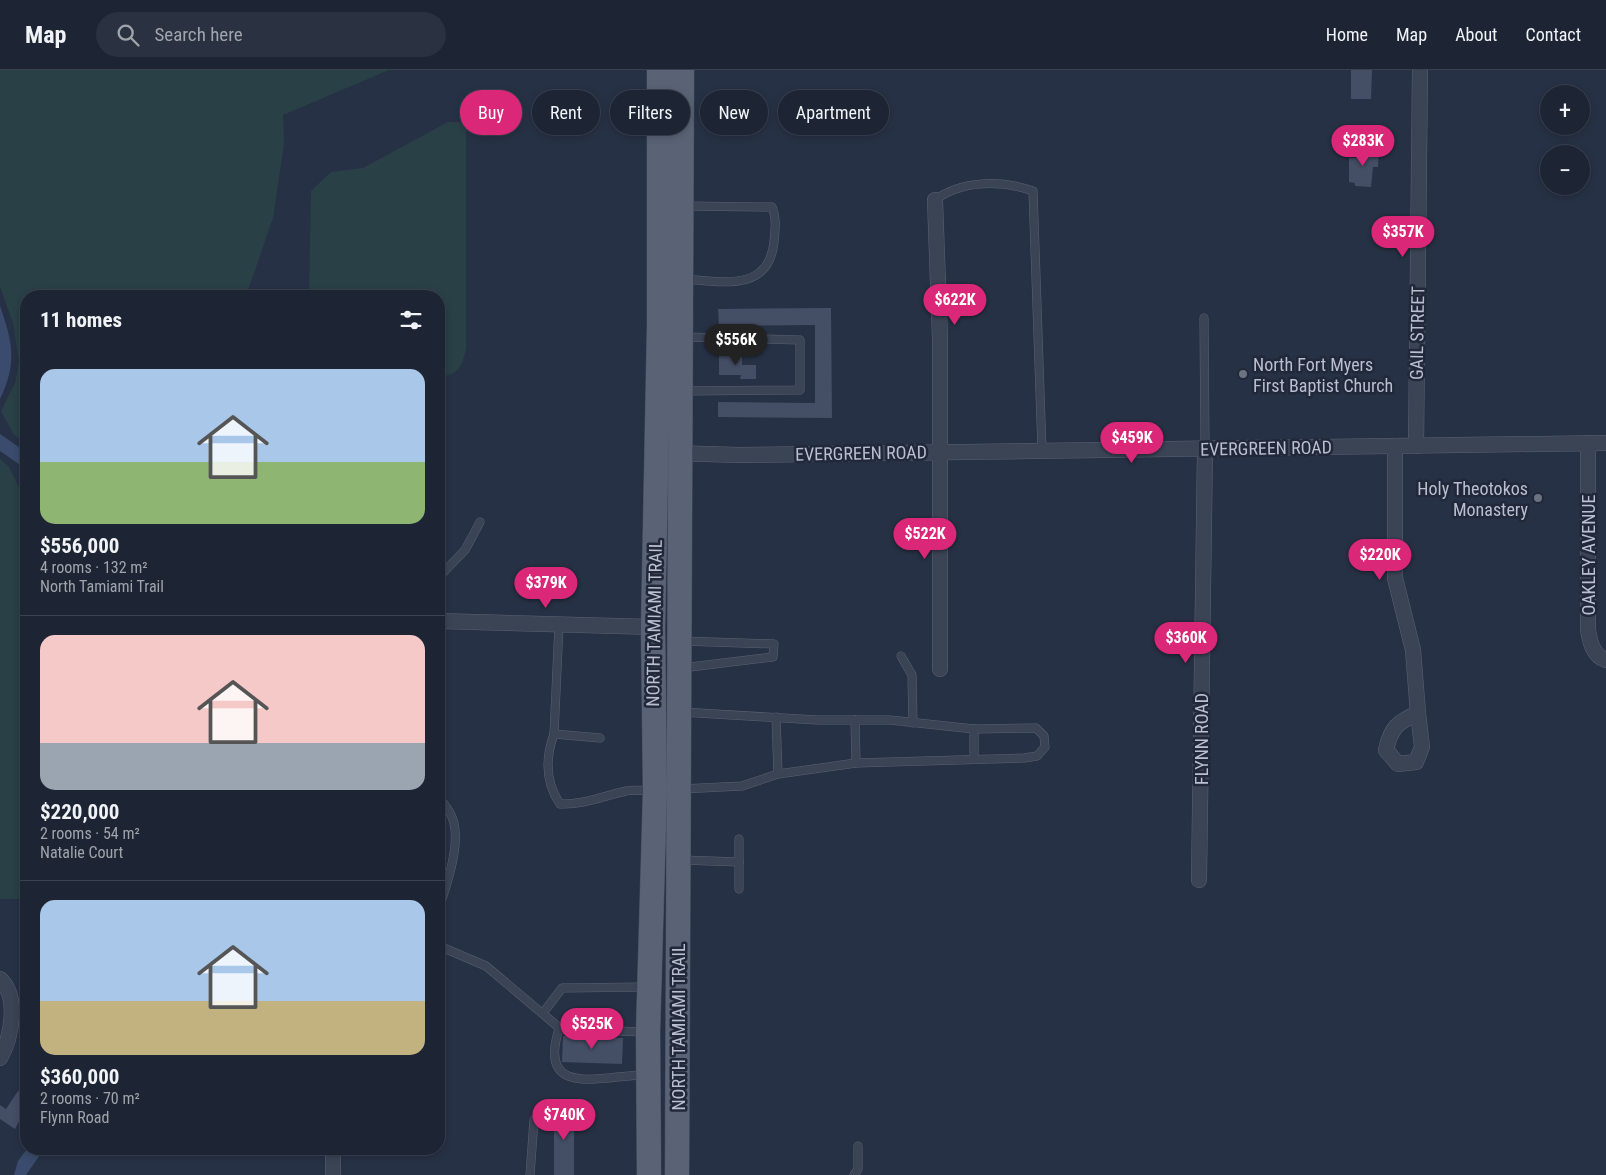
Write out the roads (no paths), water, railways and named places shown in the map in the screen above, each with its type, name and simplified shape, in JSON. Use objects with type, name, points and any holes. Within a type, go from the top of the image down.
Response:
[{"type":"main road","name":"NORTH TAMIAMI TRAIL","points":[[659,70],[668,453],[681,641],[677,1175]]},
{"type":"main road","points":[[678,70],[681,90]]},
{"type":"main road","name":"NORTH TAMIAMI TRAIL","points":[[682,70],[682,90]]},
{"type":"main road","name":"NORTH TAMIAMI TRAIL","points":[[649,1175],[648,1032],[655,791],[653,627],[668,453],[681,391],[683,279],[682,135]]},
{"type":"main road","points":[[652,858],[660,872],[664,909],[670,919],[679,926]]},
{"type":"main road","points":[[651,937],[665,955],[668,988],[672,1001],[678,1007]]},
{"type":"street","name":"GAIL STREET","points":[[1416,446],[1420,70]]},
{"type":"street","points":[[935,200],[940,339],[940,669]]},
{"type":"street","name":"OAKLEY AVENUE","points":[[1588,443],[1588,630],[1591,646],[1601,659],[1606,660]]},
{"type":"street","name":"EVERGREEN ROAD","points":[[668,453],[739,455],[1606,443]]},
{"type":"street","points":[[1395,446],[1395,578],[1412,650],[1418,713]]},
{"type":"street","name":"FLYNN ROAD","points":[[1199,880],[1204,448]]},
{"type":"street","points":[[445,621],[653,627]]},
{"type":"street","points":[[0,979],[10,995],[11,1018],[0,1058]]},
{"type":"street","points":[[333,1155],[333,1175]]},
{"type":"lane","points":[[935,200],[949,190],[975,184],[1017,185],[1033,191],[1042,450]]},
{"type":"lane","points":[[682,206],[772,207],[776,216],[773,252],[768,265],[760,274],[749,279],[725,281],[683,279]]},
{"type":"lane","points":[[1204,318],[1204,448]]},
{"type":"lane","points":[[681,337],[800,340],[800,390],[681,391]]},
{"type":"lane","points":[[445,570],[464,550],[480,522]]},
{"type":"lane","points":[[558,625],[554,734],[547,765],[551,791],[560,804],[572,805],[606,798],[627,790],[655,791]]},
{"type":"lane","points":[[680,668],[773,657],[774,644],[681,641]]},
{"type":"lane","points":[[900,656],[912,675],[913,723]]},
{"type":"lane","points":[[680,712],[913,723],[974,729],[1036,728],[1044,736],[1045,747],[1037,756],[1024,758],[856,764],[778,774],[742,786],[680,789]]},
{"type":"lane","points":[[776,717],[778,774]]},
{"type":"lane","points":[[855,720],[856,764]]},
{"type":"lane","points":[[974,729],[974,759]]},
{"type":"lane","points":[[554,734],[600,738]]},
{"type":"lane","points":[[445,806],[451,814],[456,835],[445,889]]},
{"type":"lane","points":[[739,839],[739,889]]},
{"type":"lane","points":[[679,860],[739,862]]},
{"type":"lane","points":[[445,949],[486,966],[543,1013],[559,1029],[648,1032]]},
{"type":"lane","points":[[543,1013],[562,988],[650,986]]},
{"type":"lane","points":[[559,1029],[554,1045],[554,1061],[563,1073],[587,1080],[627,1075],[649,1075]]},
{"type":"lane","points":[[530,1175],[534,1120]]},
{"type":"lane","points":[[854,1175],[858,1169],[858,1146]]},
{"type":"water","points":[[0,306],[8,331],[11,364],[0,399]]},
{"type":"water","points":[[0,434],[20,448],[20,465],[0,451]]},
{"type":"water","points":[[22,1155],[40,1155],[26,1175],[14,1175],[18,1161]]},
{"type":"place","name":"North Fort Myers First Baptist Church","points":[[1243,374]]},
{"type":"place","name":"Holy Theotokos Monastery","points":[[1538,498]]}]
